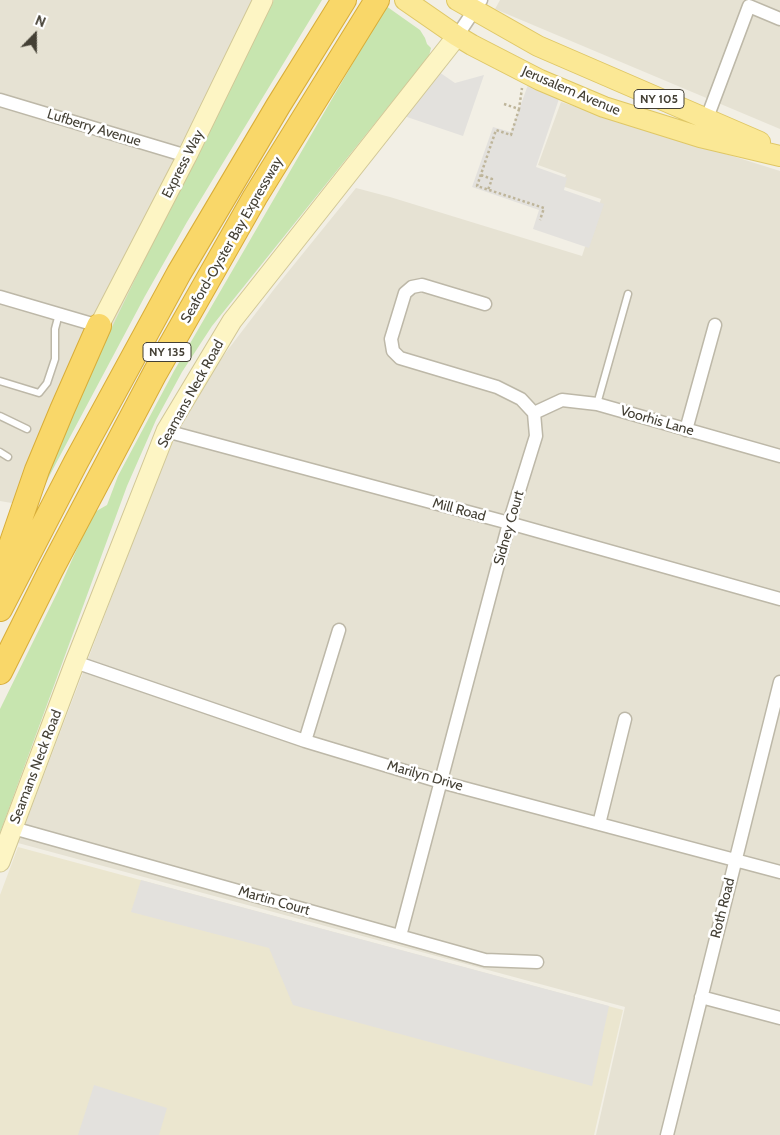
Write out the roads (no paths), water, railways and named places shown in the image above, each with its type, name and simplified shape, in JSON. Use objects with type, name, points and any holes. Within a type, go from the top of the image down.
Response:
[{"type":"highway","name":"Seaford-Oyster Bay Expressway","points":[[0,610],[26,557],[131,360],[231,184],[344,0]]},
{"type":"highway","name":"Seaford-Oyster Bay Expressway","points":[[0,672],[51,570],[155,373],[255,197],[377,0]]},
{"type":"highway","points":[[0,577],[38,470],[99,326]]},
{"type":"main road","name":"Jerusalem Avenue","points":[[405,0],[457,36],[540,80],[604,107],[704,128],[780,150]]},
{"type":"main road","name":"Jerusalem Avenue","points":[[457,0],[478,5],[538,46],[704,128],[780,156]]},
{"type":"street","name":"Express Way","points":[[99,326],[187,156],[263,0]]},
{"type":"street","points":[[457,36],[478,5]]},
{"type":"street","points":[[704,128],[749,6],[780,19]]},
{"type":"street","name":"Seamans Neck Road","points":[[0,862],[75,662],[166,431],[232,321],[457,36]]},
{"type":"street","name":"Lufberry Avenue","points":[[0,100],[187,156]]},
{"type":"street","points":[[485,304],[422,285],[412,287],[405,294],[391,339],[392,351],[400,358],[498,387],[521,400],[534,413]]},
{"type":"street","points":[[0,297],[99,326]]},
{"type":"street","points":[[686,430],[715,325]]},
{"type":"street","name":"Voorhis Lane","points":[[534,413],[562,400],[596,404],[780,456]]},
{"type":"street","name":"Sidney Court","points":[[400,936],[509,523],[536,436],[534,413]]},
{"type":"street","name":"Mill Road","points":[[166,431],[509,523],[780,599]]},
{"type":"street","points":[[305,741],[339,630]]},
{"type":"street","name":"Marilyn Drive","points":[[75,662],[305,741],[441,782],[780,872]]},
{"type":"street","name":"Roth Road","points":[[666,1135],[780,682]]},
{"type":"street","points":[[599,824],[625,719]]},
{"type":"street","name":"Martin Court","points":[[13,828],[485,960],[537,962]]},
{"type":"street","points":[[701,997],[780,1018]]},
{"type":"lane","points":[[596,404],[628,294]]},
{"type":"lane","points":[[0,381],[39,393],[47,383],[55,359],[55,329],[59,314]]},
{"type":"lane","points":[[0,416],[27,429]]},
{"type":"lane","points":[[0,452],[8,456]]}]
